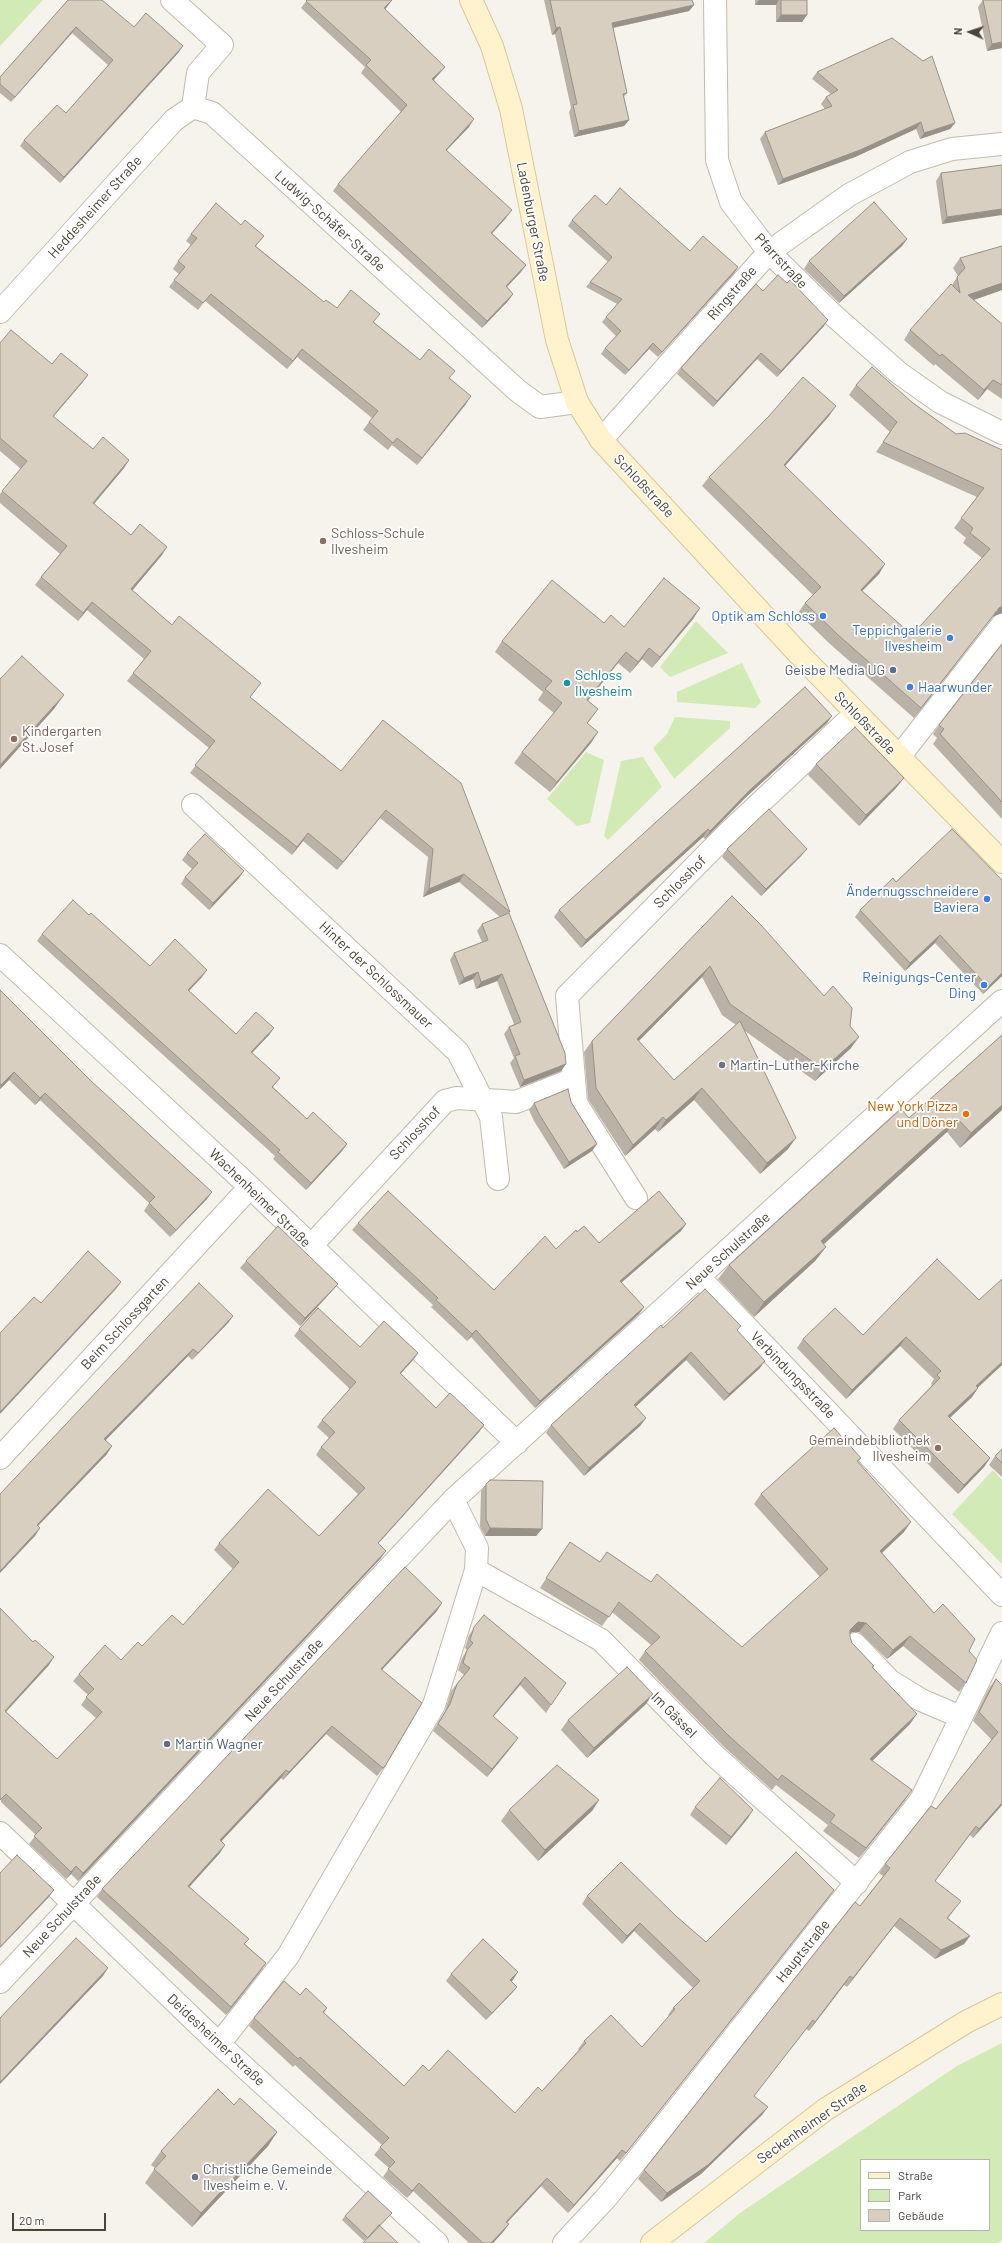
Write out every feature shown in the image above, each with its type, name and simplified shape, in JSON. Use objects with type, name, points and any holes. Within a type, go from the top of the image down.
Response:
[{"type":"main road","name":"Ladenburger Straße","points":[[472,0],[492,46],[511,109],[557,340],[577,402],[601,440]]},
{"type":"main road","name":"Schloßstraße","points":[[601,440],[856,713],[1002,862]]},
{"type":"main road","name":"Seckenheimer Straße","points":[[652,2243],[826,2109],[966,2022],[1002,2004]]},
{"type":"street","points":[[172,0],[222,45],[198,74],[193,107]]},
{"type":"street","name":"Pfarrstraße","points":[[715,0],[717,160],[731,202],[769,252],[832,314],[899,373],[940,402],[1002,433]]},
{"type":"street","name":"Heddesheimer Straße","points":[[0,312],[174,120],[193,107]]},
{"type":"street","name":"Ludwig-Schäfer-Straße","points":[[193,107],[212,113],[518,391],[540,407],[577,402]]},
{"type":"street","name":"Ringstraße","points":[[601,440],[769,252],[849,195],[910,162],[952,149],[1002,144]]},
{"type":"street","points":[[898,757],[1002,625]]},
{"type":"street","name":"Schlosshof","points":[[636,1198],[576,1103],[567,996],[729,832],[856,713]]},
{"type":"street","name":"Hinter der Schlossmauer","points":[[193,805],[458,1052],[491,1117],[498,1179]]},
{"type":"street","name":"Wachenheimer Straße","points":[[0,955],[250,1187],[517,1443]]},
{"type":"street","name":"Neue Schulstraße","points":[[0,1982],[453,1500],[1002,1001]]},
{"type":"street","name":"Schlosshof","points":[[311,1246],[445,1101],[457,1098],[516,1102],[574,1079]]},
{"type":"street","name":"Beim Schlossgarten","points":[[0,1458],[250,1187]]},
{"type":"street","name":"Verbindungsstraße","points":[[699,1277],[1002,1595]]},
{"type":"street","points":[[218,2044],[288,1956],[434,1705],[476,1570],[477,1548],[453,1500]]},
{"type":"street","name":"Im Gässel","points":[[476,1570],[601,1640],[714,1756],[857,1883]]},
{"type":"street","name":"Hauptstraße","points":[[564,2243],[615,2187],[857,1883],[921,1800],[1002,1633]]},
{"type":"street","points":[[855,1644],[890,1681],[921,1700],[960,1717]]},
{"type":"street","name":"Deidesheimer Straße","points":[[0,1833],[218,2044],[437,2243]]},
{"type":"green space","points":[[0,0],[43,0],[0,46]]},
{"type":"green space","points":[[696,621],[728,653],[670,677],[660,667]]},
{"type":"green space","points":[[742,663],[761,702],[755,708],[677,702],[677,692]]},
{"type":"green space","points":[[675,717],[730,721],[730,728],[674,779],[653,748],[667,734]]},
{"type":"green space","points":[[586,752],[604,760],[590,823],[577,826],[547,799]]},
{"type":"green space","points":[[643,757],[662,787],[608,840],[604,836],[621,761]]},
{"type":"green space","points":[[993,1470],[1002,1480],[1002,1564],[952,1514]]},
{"type":"green space","points":[[1002,2043],[1002,2240],[998,2243],[704,2243],[740,2213],[957,2066]]},
{"type":"building","points":[[68,0],[102,0],[134,27],[146,13],[183,46],[64,177],[24,140],[57,105],[66,113],[113,60],[76,27],[15,97],[0,84],[0,77]]},
{"type":"building","points":[[392,0],[384,8],[445,67],[432,79],[474,119],[446,150],[512,210],[491,233],[526,265],[506,286],[513,294],[487,321],[338,184],[407,105],[366,65],[371,60],[306,1]]},
{"type":"building","points":[[550,0],[692,0],[694,5],[612,23],[627,93],[623,94],[629,120],[579,131],[573,105],[577,104],[560,27],[556,28]]},
{"type":"building","points":[[781,0],[807,0],[807,15],[781,15]]},
{"type":"building","points":[[983,0],[1002,0],[1002,42],[992,44]]},
{"type":"building","points":[[892,38],[923,61],[932,56],[955,123],[924,133],[921,122],[860,150],[783,179],[765,132],[832,106],[826,97],[838,90],[817,72]]},
{"type":"building","points":[[1002,165],[1002,209],[947,217],[941,173]]},
{"type":"building","points":[[620,188],[690,251],[703,236],[738,267],[662,352],[653,343],[629,370],[605,348],[621,331],[606,317],[622,299],[590,282],[612,257],[572,220],[595,195],[606,205]]},
{"type":"building","points":[[874,202],[907,239],[844,296],[809,261]]},
{"type":"building","points":[[216,203],[241,225],[245,220],[264,236],[255,246],[324,302],[326,300],[337,308],[351,290],[380,314],[373,322],[420,360],[429,349],[455,371],[449,378],[471,396],[422,458],[397,438],[393,443],[369,422],[378,411],[302,349],[293,361],[211,294],[203,303],[174,280],[185,267],[178,261],[197,238],[191,234]]},
{"type":"building","points":[[1002,246],[1002,283],[968,295],[1002,324],[1002,385],[993,380],[984,390],[942,354],[940,356],[910,330],[951,284],[960,293],[957,277],[965,268],[960,258]]},
{"type":"building","points":[[778,275],[787,283],[790,280],[828,320],[781,371],[761,353],[717,401],[681,368],[756,284],[763,291]]},
{"type":"building","points":[[11,330],[52,364],[61,353],[88,375],[53,416],[93,449],[103,437],[129,460],[93,503],[131,535],[140,524],[167,547],[131,589],[172,625],[179,616],[261,683],[250,697],[341,771],[383,720],[461,783],[510,912],[464,874],[429,889],[433,849],[386,810],[343,862],[308,833],[297,847],[195,765],[215,741],[133,673],[151,651],[92,602],[83,613],[41,577],[67,546],[2,491],[27,461],[0,438],[0,343]]},
{"type":"building","points":[[872,367],[913,403],[956,434],[965,433],[1002,450],[1002,606],[921,708],[837,634],[805,603],[821,587],[709,477],[769,416],[803,377],[836,406],[784,465],[885,564],[861,590],[912,635],[990,549],[970,533],[973,528],[961,518],[984,488],[883,442],[897,422],[856,385]]},
{"type":"building","name":"Schloss Ilvesheim","points":[[664,578],[700,608],[660,657],[649,648],[638,662],[626,652],[587,700],[598,709],[587,723],[598,732],[557,782],[522,752],[562,703],[545,689],[552,681],[502,641],[552,580],[604,623],[611,615],[624,627]]},
{"type":"building","points":[[1002,644],[1002,802],[940,734],[944,729],[939,725]]},
{"type":"building","name":"Kindergarten St.Josef","points":[[22,656],[64,695],[0,765],[0,679]]},
{"type":"building","points":[[805,687],[832,716],[750,790],[710,831],[708,829],[586,940],[559,910]]},
{"type":"building","points":[[855,727],[904,778],[866,815],[816,764]]},
{"type":"building","points":[[769,809],[807,849],[766,889],[727,849]]},
{"type":"building","points":[[952,829],[1002,880],[1002,973],[988,987],[940,935],[910,963],[860,910],[893,878],[896,882]]},
{"type":"building","points":[[205,834],[244,871],[213,903],[185,877],[198,863],[187,853]]},
{"type":"building","points":[[732,896],[761,925],[824,996],[833,986],[852,1008],[850,1026],[859,1037],[823,1069],[730,1004],[710,966],[637,1039],[674,1080],[740,1021],[796,1138],[767,1163],[702,1088],[666,1120],[663,1117],[633,1145],[596,1088],[592,1041]]},
{"type":"building","points":[[73,900],[89,915],[91,913],[150,966],[175,939],[207,970],[188,990],[236,1034],[256,1012],[274,1028],[251,1052],[280,1078],[272,1087],[307,1119],[313,1112],[347,1144],[311,1183],[278,1152],[280,1150],[42,934]]},
{"type":"building","points":[[509,913],[565,1053],[566,1064],[524,1080],[515,1056],[520,1054],[509,1027],[521,1022],[502,974],[481,982],[478,972],[464,978],[454,953],[488,940],[482,924]]},
{"type":"building","points":[[0,990],[90,1080],[212,1192],[176,1230],[149,1203],[155,1197],[45,1093],[40,1098],[14,1072],[1,1085],[0,1084]]},
{"type":"building","points":[[1002,1035],[1002,1105],[971,1133],[957,1118],[821,1241],[826,1247],[764,1302],[729,1265],[901,1109],[909,1118]]},
{"type":"building","points":[[568,1089],[571,1102],[597,1144],[569,1162],[539,1114],[534,1103]]},
{"type":"building","points":[[388,1191],[494,1290],[545,1236],[556,1249],[576,1230],[577,1232],[584,1226],[599,1243],[659,1191],[686,1224],[620,1281],[644,1307],[540,1401],[476,1330],[472,1334],[436,1300],[438,1298],[358,1223]]},
{"type":"building","points":[[278,1226],[338,1284],[305,1318],[246,1261]]},
{"type":"building","points":[[88,1251],[121,1282],[0,1412],[0,1333],[34,1297],[41,1303]]},
{"type":"building","points":[[937,1259],[979,1300],[1002,1279],[1002,1362],[976,1386],[978,1388],[948,1416],[990,1458],[964,1485],[899,1420],[940,1378],[937,1375],[941,1371],[906,1337],[852,1390],[803,1339],[835,1308],[863,1335]]},
{"type":"building","points":[[199,1283],[233,1316],[198,1353],[193,1349],[104,1439],[112,1446],[37,1525],[40,1528],[0,1571],[0,1494]]},
{"type":"building","points":[[705,1289],[741,1326],[737,1330],[765,1361],[729,1394],[691,1352],[634,1405],[646,1418],[589,1468],[551,1425],[661,1325],[663,1328]]},
{"type":"building","points":[[318,1308],[360,1347],[384,1321],[418,1353],[400,1373],[436,1408],[450,1393],[484,1425],[378,1543],[386,1551],[83,1873],[76,1866],[71,1872],[34,1836],[42,1828],[6,1794],[0,1800],[0,1608],[33,1642],[35,1640],[54,1657],[5,1711],[57,1759],[102,1712],[86,1697],[94,1689],[79,1674],[105,1645],[121,1660],[138,1642],[142,1646],[172,1615],[183,1625],[239,1562],[219,1543],[268,1489],[319,1536],[365,1488],[321,1447],[335,1432],[322,1420],[356,1382],[299,1329]]},
{"type":"building","points":[[834,1428],[861,1458],[857,1461],[911,1522],[880,1551],[934,1613],[943,1604],[975,1639],[969,1651],[977,1660],[966,1683],[910,1636],[893,1650],[866,1623],[858,1622],[850,1630],[852,1643],[874,1666],[872,1667],[917,1714],[870,1759],[912,1790],[866,1848],[830,1822],[835,1815],[782,1775],[778,1780],[729,1736],[645,1651],[660,1637],[619,1602],[609,1617],[546,1578],[570,1542],[600,1562],[607,1552],[651,1582],[657,1574],[742,1647],[828,1569],[761,1494]]},
{"type":"building","points":[[1002,1449],[1002,1463],[995,1456]]},
{"type":"building","points":[[490,1480],[543,1481],[542,1529],[490,1528],[486,1519],[486,1484]]},
{"type":"building","points":[[405,1567],[442,1603],[381,1669],[422,1703],[385,1766],[383,1768],[332,1726],[289,1772],[286,1770],[220,1840],[225,1845],[188,1886],[249,1939],[244,1944],[266,1963],[231,2007],[102,1889]]},
{"type":"building","points":[[484,1615],[566,1683],[551,1705],[525,1677],[493,1716],[518,1738],[492,1769],[438,1724],[450,1704],[457,1684],[470,1668],[463,1663],[467,1650],[473,1643],[470,1640],[474,1627]]},
{"type":"building","points":[[627,1667],[653,1694],[594,1748],[568,1720]]},
{"type":"building","points":[[996,1679],[1002,1685],[1002,1803],[979,1829],[976,1826],[935,1881],[961,1901],[947,1918],[970,1936],[941,1950],[900,1918],[853,1978],[850,1976],[815,2022],[813,2020],[754,2096],[768,2107],[708,2165],[667,2193],[644,2170],[855,1902],[860,1906],[890,1868],[885,1864],[931,1806],[936,1809],[998,1732],[979,1712]]},
{"type":"building","points":[[557,1765],[599,1800],[545,1850],[509,1810]]},
{"type":"building","points":[[720,1778],[753,1810],[731,1837],[695,1807]]},
{"type":"building","points":[[796,1852],[834,1890],[626,2153],[622,2150],[574,2205],[547,2178],[506,2222],[509,2224],[491,2243],[483,2243],[419,2183],[412,2191],[388,2169],[395,2162],[380,2147],[389,2138],[300,2057],[298,2059],[254,2018],[284,1981],[300,1995],[306,1988],[327,2008],[323,2012],[404,2086],[423,2065],[429,2071],[448,2050],[515,2113],[538,2087],[542,2091],[586,2043],[584,2041],[611,2015],[642,2047],[675,2009],[673,2008],[700,1981],[640,1923],[627,1936],[587,1896],[621,1862],[676,1916],[706,1942]]},
{"type":"building","points":[[17,1855],[54,1890],[0,1947],[0,1873]]},
{"type":"building","points":[[76,1938],[108,1968],[0,2082],[0,2018]]},
{"type":"building","points":[[483,1939],[518,1972],[510,1980],[517,1987],[492,2013],[451,1974]]},
{"type":"building","name":"Christliche Gemeinde Ilvesheim e. V.","points":[[218,2089],[234,2105],[240,2098],[277,2132],[201,2213],[154,2169],[166,2156],[161,2151]]},
{"type":"building","points":[[368,2191],[392,2213],[368,2238],[345,2216]]},
{"type":"building","points":[[379,2225],[398,2243],[363,2243]]},
{"type":"place","name":"Schloss-Schule Ilvesheim","points":[[323,541]]},
{"type":"place","name":"Optik am Schloss","points":[[823,616]]},
{"type":"place","name":"Teppichgalerie Ilvesheim","points":[[950,638]]},
{"type":"place","name":"Geisbe Media UG","points":[[893,670]]},
{"type":"place","name":"Schloss Ilvesheim","points":[[567,683]]},
{"type":"place","name":"Haarwunder","points":[[910,687]]},
{"type":"place","name":"Kindergarten St.Josef","points":[[14,739]]},
{"type":"place","name":"Ändernugsschneidere Baviera","points":[[987,899]]},
{"type":"place","name":"Reinigungs-Center Ding","points":[[984,985]]},
{"type":"place","name":"Martin-Luther-Kirche","points":[[722,1065]]},
{"type":"place","name":"New York Pizza und Döner","points":[[966,1114]]},
{"type":"place","name":"Gemeindebibliothek Ilvesheim","points":[[938,1448]]},
{"type":"place","name":"Martin Wagner","points":[[167,1744]]},
{"type":"place","name":"Christliche Gemeinde Ilvesheim e. V.","points":[[195,2177]]}]
